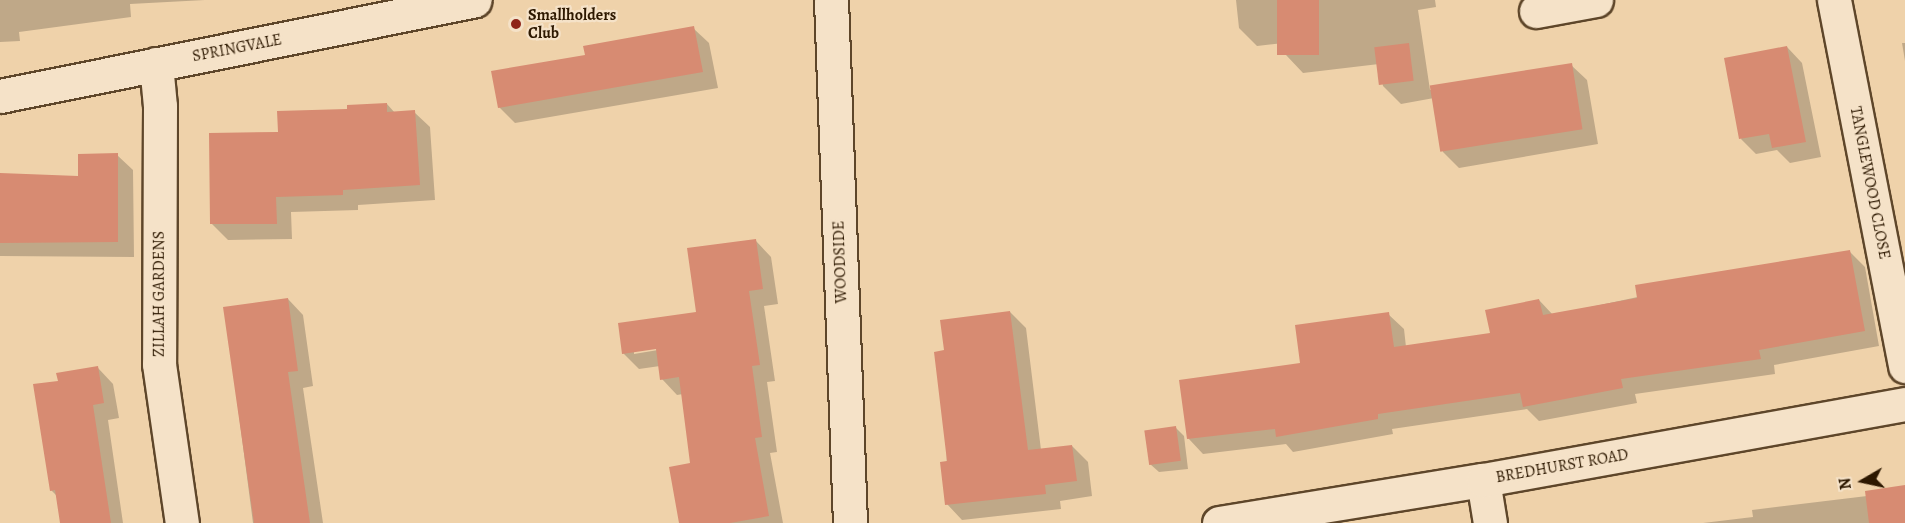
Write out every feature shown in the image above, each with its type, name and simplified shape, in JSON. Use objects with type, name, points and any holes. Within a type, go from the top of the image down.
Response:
[{"type":"street","name":"SPRINGVALE","points":[[0,96],[474,0]]},
{"type":"street","name":"WOODSIDE","points":[[831,0],[850,523]]},
{"type":"street","points":[[1536,11],[1596,0]]},
{"type":"street","name":"TANGLEWOOD CLOSE","points":[[1834,0],[1905,366]]},
{"type":"street","name":"ZILLAH GARDENS","points":[[156,64],[160,106],[159,364],[182,523]]},
{"type":"street","name":"BREDHURST ROAD","points":[[1219,523],[1483,480],[1905,404]]},
{"type":"street","points":[[1483,480],[1490,523]]},
{"type":"building","points":[[1277,0],[1319,0],[1319,55],[1277,55]]},
{"type":"building","points":[[694,26],[703,72],[498,108],[491,71],[585,55],[583,46]]},
{"type":"building","points":[[1409,43],[1414,81],[1379,85],[1374,47]]},
{"type":"building","points":[[1787,46],[1806,142],[1772,148],[1769,134],[1739,139],[1724,58]]},
{"type":"building","points":[[1572,63],[1582,129],[1440,152],[1430,86]]},
{"type":"building","points":[[387,103],[387,112],[415,110],[420,185],[343,190],[343,195],[276,197],[277,224],[210,224],[209,133],[278,132],[277,111],[347,109],[347,105]]},
{"type":"building","points":[[118,153],[118,242],[0,243],[0,173],[78,176],[78,154]]},
{"type":"building","points":[[756,239],[763,289],[749,291],[760,365],[752,366],[762,437],[755,438],[769,516],[730,523],[679,523],[669,467],[690,463],[679,377],[660,380],[656,349],[622,354],[618,323],[696,312],[687,248]]},
{"type":"building","points":[[1850,250],[1865,331],[1759,350],[1761,359],[1621,379],[1623,388],[1523,407],[1520,393],[1378,414],[1378,419],[1276,437],[1275,429],[1187,439],[1179,380],[1300,363],[1295,325],[1389,312],[1394,347],[1490,333],[1485,310],[1539,299],[1543,315],[1637,298],[1635,285]]},
{"type":"building","points":[[288,298],[298,371],[288,372],[310,523],[254,523],[223,307]]},
{"type":"building","points":[[1010,311],[1028,450],[1072,445],[1077,481],[1045,485],[1046,494],[945,505],[940,462],[947,461],[934,352],[944,350],[940,320]]},
{"type":"building","points":[[98,366],[104,403],[93,405],[111,523],[60,523],[55,490],[50,491],[33,384],[58,381],[56,373]]},
{"type":"building","points":[[1176,426],[1181,461],[1149,465],[1144,430]]},
{"type":"building","points":[[1905,485],[1905,523],[1869,523],[1865,491]]},
{"type":"place","name":"Smallholders Club","points":[[516,24]]}]
